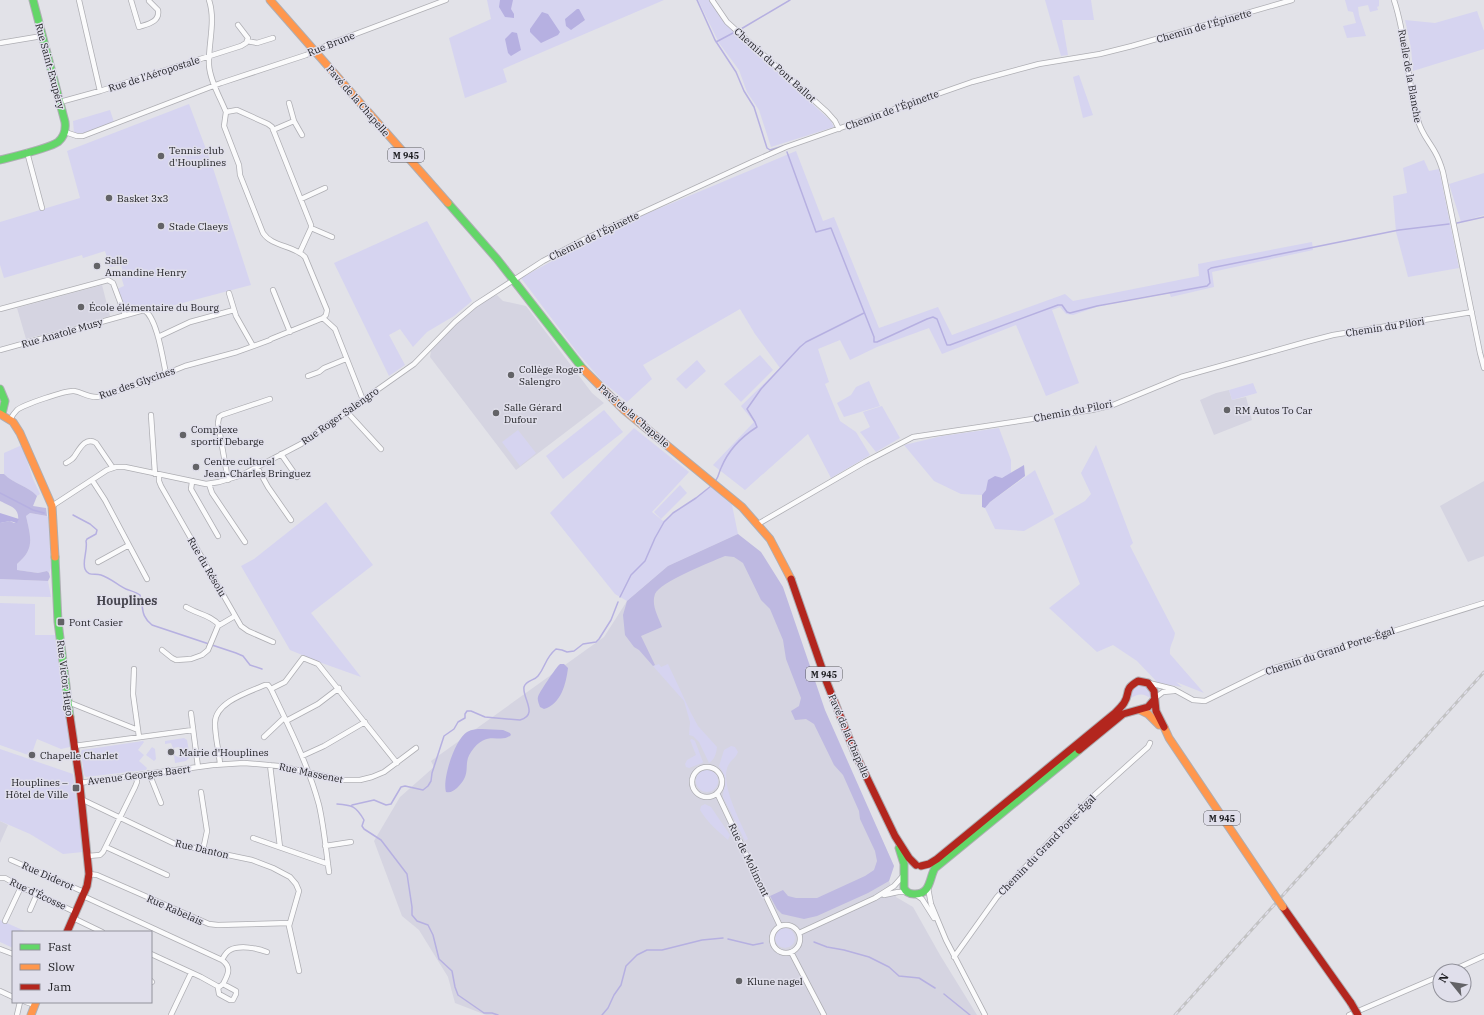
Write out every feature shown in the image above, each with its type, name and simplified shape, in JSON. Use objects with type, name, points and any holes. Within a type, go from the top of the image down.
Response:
[{"type":"main road","name":"Rue Saint-Exupéry","points":[[33,0],[60,102],[66,127],[65,132]]},
{"type":"main road","name":"Pavé de la Chapelle","points":[[270,0],[497,259],[514,279],[569,353],[600,388],[624,410],[732,498],[758,524],[774,546],[788,572],[844,728],[895,836],[908,858],[928,872],[929,884]]},
{"type":"main road","points":[[0,160],[55,144],[62,139],[65,132]]},
{"type":"main road","points":[[0,389],[5,401],[1,414]]},
{"type":"main road","name":"Rue Victor Hugo","points":[[1,414],[16,426],[23,437],[52,506],[57,616],[78,769],[89,874],[88,884],[66,931]]},
{"type":"main road","points":[[902,875],[908,867],[929,864],[937,859],[1122,707],[1127,697],[1128,689],[1132,684],[1140,681],[1148,683],[1154,689],[1154,699],[1149,707],[1131,710],[1123,714],[935,868],[929,884],[922,892],[911,893]]},
{"type":"main road","points":[[1127,697],[1130,705],[1139,709]]},
{"type":"main road","name":"M 945","points":[[1154,699],[1157,715],[1169,738]]},
{"type":"main road","name":"M 945","points":[[1139,709],[1151,716],[1169,738],[1276,897],[1358,1015]]},
{"type":"main road","name":"Pavé de la Chapelle","points":[[895,836],[903,863],[903,886],[911,893]]},
{"type":"main road","points":[[27,1015],[32,1003]]},
{"type":"main road","points":[[31,1015],[32,1003]]},
{"type":"street","points":[[79,0],[100,91]]},
{"type":"street","points":[[131,0],[139,27],[152,23],[157,17],[158,10],[149,1]]},
{"type":"street","points":[[209,0],[212,18],[209,57],[210,72],[226,112],[225,128],[239,165],[240,175],[263,233],[268,238],[300,252],[306,259],[326,310],[326,315],[323,318],[335,329],[363,400]]},
{"type":"street","name":"Rue Brune","points":[[65,132],[76,136],[83,136],[215,85],[314,51],[446,0]]},
{"type":"street","name":"Chemin du Pont Ballot","points":[[712,0],[727,22],[827,112],[839,129]]},
{"type":"street","name":"Chemin de l'Épinette","points":[[514,279],[570,246],[786,147],[978,80],[1039,64],[1100,54],[1132,46],[1292,0]]},
{"type":"street","name":"Ruelle de la Blanche","points":[[1394,0],[1403,32],[1412,94],[1418,121],[1424,136],[1440,162],[1472,312]]},
{"type":"street","points":[[238,25],[248,37],[247,41]]},
{"type":"street","points":[[0,43],[42,36]]},
{"type":"street","name":"Rue de l'Aéropostale","points":[[60,102],[209,57],[241,46],[247,41],[257,43],[273,38]]},
{"type":"street","points":[[289,103],[294,121],[302,135]]},
{"type":"street","points":[[226,112],[233,110],[239,111],[268,124],[273,130],[311,228],[300,252]]},
{"type":"street","points":[[273,130],[294,121]]},
{"type":"street","points":[[27,152],[42,208]]},
{"type":"street","points":[[301,199],[325,188]]},
{"type":"street","points":[[311,228],[332,237]]},
{"type":"street","name":"Rue Roger Salengro","points":[[113,468],[125,468],[192,482],[209,484],[242,475],[304,441],[414,364],[455,322],[471,308],[514,279]]},
{"type":"street","points":[[0,309],[108,280],[113,284],[125,316]]},
{"type":"street","points":[[273,290],[290,332]]},
{"type":"street","points":[[229,292],[239,323],[253,346]]},
{"type":"street","name":"Rue Anatole Musy","points":[[0,350],[125,316],[141,310],[146,311],[158,337]]},
{"type":"street","points":[[166,374],[158,337],[190,322],[234,310]]},
{"type":"street","points":[[1472,312],[1484,368]]},
{"type":"street","name":"Chemin du Pilori","points":[[758,524],[865,462],[913,437],[1092,410],[1113,405],[1181,377],[1333,335],[1472,312]]},
{"type":"street","name":"Rue des Glycines","points":[[10,420],[14,412],[21,408],[63,392],[74,391],[95,397],[148,381],[185,366],[229,354],[271,340],[323,318]]},
{"type":"street","points":[[308,376],[346,359]]},
{"type":"street","points":[[228,480],[218,418],[222,415],[270,399]]},
{"type":"street","points":[[347,412],[381,449]]},
{"type":"street","name":"Rue du Résolu","points":[[151,415],[157,475],[161,486],[241,626],[246,630],[273,642]]},
{"type":"street","points":[[52,506],[113,468],[96,442],[93,440],[82,445],[73,458],[66,463]]},
{"type":"street","points":[[281,454],[297,477]]},
{"type":"street","points":[[257,467],[268,487],[291,520]]},
{"type":"street","points":[[92,480],[105,500],[147,580]]},
{"type":"street","points":[[192,482],[191,489],[218,536]]},
{"type":"street","points":[[209,484],[212,493],[245,542]]},
{"type":"street","points":[[98,562],[129,545]]},
{"type":"street","name":"Chemin du Grand Porte-Égal","points":[[1148,683],[1170,688],[1193,700],[1205,701],[1268,670],[1484,603]]},
{"type":"street","points":[[186,607],[214,619],[219,624]]},
{"type":"street","points":[[162,650],[174,660],[188,660],[202,655],[207,652],[215,629],[219,624],[235,616]]},
{"type":"street","points":[[271,689],[285,682],[303,658],[320,666],[339,688],[397,763]]},
{"type":"street","points":[[134,669],[133,694],[139,737]]},
{"type":"street","points":[[220,764],[215,724],[219,711],[227,703],[265,685],[269,686],[309,773],[319,806],[329,872]]},
{"type":"street","points":[[264,737],[285,719],[318,704],[339,688]]},
{"type":"street","name":"Chemin du Grand Porte-Égal","points":[[1154,699],[1162,693],[1168,691],[1181,694]]},
{"type":"street","points":[[68,702],[138,730]]},
{"type":"street","name":"Avenue Georges Baert","points":[[191,713],[198,767]]},
{"type":"street","points":[[302,756],[320,748],[365,722]]},
{"type":"street","points":[[74,746],[193,730]]},
{"type":"street","name":"Chemin du Grand Porte-Égal","points":[[954,957],[998,897],[1089,800],[1150,743]]},
{"type":"street","name":"Rue Massenet","points":[[220,764],[244,762],[270,764],[342,780],[360,780],[380,774],[416,748]]},
{"type":"street","name":"Avenue Georges Baert","points":[[79,783],[220,764]]},
{"type":"street","points":[[270,764],[280,847]]},
{"type":"street","points":[[707,766],[718,770],[722,780],[720,790],[717,793],[706,797],[697,793],[694,789],[692,780],[696,771],[707,766]]},
{"type":"street","points":[[149,773],[161,803]]},
{"type":"street","points":[[88,856],[100,854],[106,847],[136,784],[136,775]]},
{"type":"street","points":[[201,792],[207,832],[203,850]]},
{"type":"street","name":"Rue de Molimont","points":[[717,793],[780,926]]},
{"type":"street","name":"Rue Danton","points":[[81,799],[176,844],[252,860],[269,866],[290,877],[296,884],[298,896],[289,923]]},
{"type":"street","points":[[253,838],[328,864]]},
{"type":"street","points":[[326,846],[351,842]]},
{"type":"street","points":[[106,847],[167,875]]},
{"type":"street","name":"Rue Diderot","points":[[11,860],[222,960]]},
{"type":"street","name":"Rue Rabelais","points":[[89,874],[97,875],[209,924],[218,926],[289,923]]},
{"type":"street","points":[[799,934],[875,898],[894,886],[902,875]]},
{"type":"street","name":"Rue d'Écosse","points":[[0,878],[5,878],[37,894],[100,931]]},
{"type":"street","name":"Pavé de la Chapelle","points":[[929,884],[928,893],[930,904],[954,957],[986,1015]]},
{"type":"street","points":[[5,921],[21,887]]},
{"type":"street","points":[[875,898],[898,892],[911,893],[920,897],[946,940]]},
{"type":"street","points":[[30,910],[37,894]]},
{"type":"street","points":[[289,923],[299,971]]},
{"type":"street","points":[[789,925],[799,934],[799,942],[795,950],[791,952],[781,952],[774,946],[772,937],[776,928],[780,926],[789,925]]},
{"type":"street","points":[[152,954],[221,986],[229,971],[227,965],[222,960],[228,951],[234,949],[254,948],[267,952]]},
{"type":"street","points":[[0,949],[12,954]]},
{"type":"street","points":[[791,952],[824,1015]]},
{"type":"street","points":[[1469,963],[1484,956]]},
{"type":"street","points":[[172,1015],[189,972]]},
{"type":"street","points":[[1349,1015],[1432,979]]},
{"type":"street","points":[[0,991],[12,997]]},
{"type":"street","points":[[17,1015],[20,1003]]},
{"type":"shaded area","points":[[487,0],[664,0],[503,69],[507,82],[465,98],[449,38],[491,19]]},
{"type":"shaded area","points":[[500,0],[513,0],[511,9],[514,14],[514,18],[505,17],[499,7]]},
{"type":"shaded area","points":[[698,0],[710,0],[722,19],[831,121],[834,127],[771,147],[759,110],[747,92],[739,70],[719,43]]},
{"type":"shaded area","points":[[1045,0],[1091,0],[1094,20],[1062,20],[1068,55],[1061,56]]},
{"type":"shaded area","points":[[1345,0],[1379,0],[1379,6],[1377,7],[1378,10],[1370,12],[1368,5],[1358,7],[1366,36],[1347,38],[1343,26],[1356,23],[1353,12],[1348,11]]},
{"type":"shaded area","points":[[579,9],[585,20],[571,30],[566,26],[565,19]]},
{"type":"shaded area","points":[[1477,11],[1484,31],[1484,49],[1413,71],[1411,48],[1405,20],[1435,23]]},
{"type":"shaded area","points":[[542,12],[548,14],[560,32],[558,35],[541,43],[530,32],[530,29]]},
{"type":"shaded area","points":[[512,32],[517,33],[521,50],[511,56],[508,53],[505,39]]},
{"type":"shaded area","points":[[1079,75],[1093,115],[1083,118],[1073,77]]},
{"type":"shaded area","points":[[189,104],[212,165],[251,285],[152,311],[149,305],[125,311],[117,289],[124,286],[120,273],[123,272],[121,265],[110,267],[105,251],[83,258],[82,255],[4,278],[0,265],[0,222],[80,198],[67,151]]},
{"type":"shaded area","points":[[110,110],[114,122],[88,132],[78,134],[74,133],[73,121]]},
{"type":"shaded area","points":[[796,151],[823,221],[834,217],[879,328],[938,307],[952,335],[1065,294],[1073,301],[1199,276],[1198,264],[1312,242],[1313,250],[1212,272],[1214,287],[1171,297],[1169,292],[1108,303],[1073,315],[1066,314],[1060,307],[1052,310],[1079,383],[1046,396],[1016,325],[942,354],[929,328],[877,347],[850,360],[840,340],[818,349],[829,382],[825,384],[840,421],[856,432],[870,455],[831,478],[808,434],[745,490],[713,465],[754,422],[741,406],[780,368],[755,334],[740,309],[643,365],[652,379],[627,402],[602,381],[577,352],[521,278],[634,219]]},
{"type":"shaded area","points":[[1424,160],[1429,171],[1439,169],[1459,268],[1408,277],[1396,232],[1393,196],[1407,193],[1403,168]]},
{"type":"shaded area","points":[[1484,173],[1484,215],[1461,222],[1449,184]]},
{"type":"shaded area","points":[[427,221],[472,301],[454,316],[427,332],[413,347],[400,329],[389,335],[405,365],[389,376],[334,263]]},
{"type":"shaded area","points":[[102,285],[110,316],[26,339],[17,308]]},
{"type":"shaded area","name":"Collège Roger Salengro","points":[[497,295],[503,301],[526,306],[592,393],[604,403],[516,470],[430,357],[431,351],[462,318],[484,300]]},
{"type":"shaded area","points":[[760,355],[773,370],[741,402],[724,384]]},
{"type":"shaded area","points":[[697,360],[706,371],[686,389],[676,379]]},
{"type":"shaded area","points":[[869,381],[880,406],[844,417],[837,403],[851,395],[856,387]]},
{"type":"shaded area","points":[[1253,383],[1257,393],[1232,400],[1229,390]]},
{"type":"shaded area","name":"RM Autos To Car","points":[[1229,390],[1232,400],[1246,397],[1252,420],[1214,435],[1200,400],[1216,393]]},
{"type":"shaded area","points":[[882,406],[900,438],[876,452],[860,432],[870,427],[863,412]]},
{"type":"shaded area","points":[[604,410],[623,432],[563,479],[546,456]]},
{"type":"shaded area","points":[[634,428],[689,472],[652,512],[663,521],[711,487],[732,505],[738,534],[668,566],[627,601],[615,594],[550,513]]},
{"type":"shaded area","points":[[999,428],[1011,460],[1011,473],[986,490],[982,495],[961,494],[934,481],[904,445],[942,436]]},
{"type":"shaded area","points":[[518,430],[536,453],[520,466],[502,442]]},
{"type":"shaded area","points":[[22,445],[33,479],[40,494],[37,496],[4,474],[4,453]]},
{"type":"shaded area","points":[[1096,445],[1133,543],[1130,546],[1175,633],[1170,648],[1170,654],[1204,693],[1176,682],[1182,687],[1158,683],[1137,661],[1113,645],[1097,652],[1049,608],[1080,584],[1054,519],[1085,501],[1091,494],[1081,473]]},
{"type":"shaded area","points":[[1024,465],[1025,476],[990,502],[985,508],[982,507],[982,495],[986,490],[988,480],[995,476],[1002,478]]},
{"type":"shaded area","points":[[1035,470],[1054,514],[1024,531],[995,529],[985,508],[990,502]]},
{"type":"shaded area","points":[[0,474],[4,474],[37,496],[33,506],[46,508],[47,516],[30,513],[26,516],[30,543],[27,553],[17,564],[17,570],[38,573],[47,571],[50,577],[48,581],[0,579],[0,523],[10,521],[14,523],[18,521],[18,517],[14,508],[0,501]]},
{"type":"shaded area","points":[[1484,481],[1484,556],[1468,562],[1440,506]]},
{"type":"shaded area","points":[[680,485],[687,493],[661,519],[654,512]]},
{"type":"shaded area","points":[[326,502],[373,565],[311,613],[361,677],[290,650],[241,566],[254,559]]},
{"type":"shaded area","points":[[0,513],[19,519],[17,523],[10,521],[0,523]]},
{"type":"shaded area","points":[[30,513],[48,517],[51,568],[49,573],[47,571],[38,573],[17,570],[17,564],[23,559],[29,548],[30,537],[26,516]]},
{"type":"shaded area","points":[[738,534],[826,716],[894,866],[889,881],[896,897],[913,907],[940,955],[977,1015],[486,1015],[455,1003],[448,977],[419,930],[402,916],[374,841],[400,797],[434,767],[431,761],[604,637],[627,601],[668,566]]},
{"type":"shaded area","points":[[738,534],[761,552],[783,587],[825,710],[894,866],[889,881],[868,893],[817,916],[804,919],[782,914],[777,909],[770,896],[783,890],[788,896],[796,898],[817,898],[865,876],[874,870],[877,861],[875,851],[860,819],[859,811],[843,775],[834,765],[814,724],[806,719],[795,720],[791,711],[799,706],[801,698],[786,659],[783,640],[770,609],[761,600],[743,563],[734,557],[725,556],[676,578],[659,589],[655,594],[654,602],[662,627],[641,636],[655,665],[653,666],[639,650],[634,647],[625,635],[623,615],[627,601],[668,566]]},
{"type":"shaded area","points":[[0,579],[48,581],[51,597],[0,596]]},
{"type":"shaded area","points":[[0,603],[35,604],[35,635],[55,635],[70,747],[61,749],[37,739],[31,756],[0,745]]},
{"type":"shaded area","points":[[560,664],[564,664],[568,668],[562,693],[555,703],[544,709],[540,707],[538,697]]},
{"type":"shaded area","points":[[659,664],[661,667],[668,664],[698,726],[717,747],[713,760],[709,763],[699,742],[693,736],[689,735],[690,722],[684,701],[653,666]]},
{"type":"shaded area","points":[[1140,684],[1145,685],[1150,690],[1151,699],[1141,694],[1130,699],[1132,689]]},
{"type":"shaded area","points":[[482,729],[503,730],[511,735],[507,738],[488,739],[477,745],[468,757],[465,778],[462,783],[453,791],[446,792],[446,778],[450,760],[458,742],[467,732]]},
{"type":"shaded area","points":[[184,738],[187,740],[190,757],[186,761],[175,763],[174,755],[178,757],[180,755],[179,747],[173,748],[171,743],[165,744],[165,741]]},
{"type":"shaded area","points":[[692,739],[695,741],[703,762],[689,768],[686,767],[685,764],[687,760],[696,755],[690,740]]},
{"type":"shaded area","points":[[144,742],[138,750],[144,755],[139,761],[147,768],[146,770],[86,777],[84,775],[82,750]]},
{"type":"shaded area","points":[[731,746],[735,747],[738,752],[729,764],[726,771],[726,781],[736,813],[748,839],[745,841],[723,797],[725,779],[719,766],[724,750]]},
{"type":"shaded area","points":[[152,747],[155,749],[156,759],[154,761],[146,755]]},
{"type":"shaded area","points":[[0,749],[73,774],[83,852],[63,854],[30,834],[0,821]]},
{"type":"shaded area","points":[[707,770],[715,773],[718,781],[715,789],[707,792],[699,789],[696,781],[699,773]]},
{"type":"shaded area","points":[[705,804],[711,807],[730,835],[728,840],[709,822],[700,810],[701,806]]},
{"type":"shaded area","points":[[0,821],[8,825],[0,843]]},
{"type":"shaded area","points":[[0,920],[25,931],[12,931],[12,948],[0,942]]},
{"type":"shaded area","points":[[785,928],[792,931],[795,938],[792,945],[785,948],[778,945],[775,938],[778,931]]},
{"type":"waterway","points":[[697,0],[715,40],[736,72],[744,91],[754,107],[767,148],[770,150],[783,146]]},
{"type":"waterway","points":[[741,29],[790,0]]},
{"type":"waterway","points":[[716,42],[733,33]]},
{"type":"waterway","points":[[787,152],[816,232],[831,228],[874,337],[874,342],[933,317],[937,319],[947,345],[950,345],[1058,305],[1062,305],[1067,312],[1070,313],[1097,306],[1207,286],[1210,283],[1208,270],[1211,268],[1399,230],[1449,224]]},
{"type":"waterway","points":[[1457,223],[1484,217]]},
{"type":"waterway","points":[[716,480],[731,450],[740,440],[757,427],[747,409],[761,389],[806,342],[864,313]]},
{"type":"waterway","points":[[620,597],[631,575],[645,561],[664,522],[673,513],[711,486]]},
{"type":"waterway","points":[[0,493],[33,510],[44,513]]},
{"type":"waterway","points":[[73,515],[90,524],[97,530],[96,534],[86,541],[84,566],[88,573],[104,576],[126,589],[140,595],[144,615],[152,625],[236,653],[243,656],[250,665],[262,669]]},
{"type":"waterway","points":[[352,805],[374,800],[386,805],[391,804],[401,787],[405,786],[423,790],[428,786],[431,781],[432,773],[444,736],[454,729],[458,722],[465,718],[467,711],[471,711],[485,717],[520,720],[526,718],[529,710],[524,691],[525,685],[538,676],[556,649],[567,652],[574,651],[583,644],[596,642],[611,620],[618,602]]},
{"type":"waterway","points":[[337,804],[350,806],[356,809],[364,820],[362,826],[364,829],[381,840],[407,874],[412,915],[417,921],[428,925],[433,935],[439,959],[452,971],[458,995],[484,1013],[498,1015]]},
{"type":"waterway","points":[[602,1015],[608,1008],[621,985],[626,966],[637,955],[647,950],[662,950],[702,940],[723,938]]},
{"type":"waterway","points":[[728,939],[753,945],[763,943]]},
{"type":"waterway","points":[[814,942],[827,947],[869,957],[889,967],[899,976],[919,978],[935,988]]},
{"type":"waterway","points":[[944,994],[970,1015]]},
{"type":"railway","points":[[1175,1015],[1484,672]]},
{"type":"traffic: fast","points":[[0,160],[54,144],[60,140],[65,131],[65,122],[33,0]]},
{"type":"traffic: fast","points":[[448,203],[497,259],[583,369]]},
{"type":"traffic: fast","points":[[0,389],[5,401],[2,414]]},
{"type":"traffic: fast","points":[[55,557],[58,622],[70,717]]},
{"type":"traffic: fast","points":[[899,848],[904,864],[904,888],[911,894],[920,894],[924,892],[929,885],[935,868],[1079,750]]},
{"type":"traffic: slow","points":[[270,0],[448,203]]},
{"type":"traffic: slow","points":[[583,369],[624,410],[742,507],[770,539],[791,579]]},
{"type":"traffic: slow","points":[[0,414],[13,422],[20,433],[52,506],[55,557]]},
{"type":"traffic: slow","points":[[1140,710],[1148,714],[1159,725]]},
{"type":"traffic: slow","points":[[1164,727],[1169,738],[1276,897]]},
{"type":"traffic: slow","points":[[1276,897],[1283,907]]},
{"type":"traffic: slow","points":[[31,1015],[36,1003]]},
{"type":"traffic: jam","points":[[791,579],[827,683],[855,753],[895,836],[909,858],[916,865]]},
{"type":"traffic: jam","points":[[921,866],[929,864],[937,859],[1115,713],[1124,703],[1130,687],[1138,681],[1148,683],[1154,691],[1156,711],[1164,727]]},
{"type":"traffic: jam","points":[[1079,750],[1123,714],[1148,707],[1154,700]]},
{"type":"traffic: jam","points":[[67,931],[87,886],[89,874],[79,777],[70,717]]},
{"type":"traffic: jam","points":[[1283,907],[1351,1003]]},
{"type":"traffic: jam","points":[[1351,1003],[1358,1015]]},
{"type":"place","name":"Tennis club d'Houplines","points":[[161,156]]},
{"type":"place","name":"Basket 3x3","points":[[109,198]]},
{"type":"place","name":"Stade Claeys","points":[[161,226]]},
{"type":"place","name":"Salle Amandine Henry","points":[[97,266]]},
{"type":"place","name":"École élémentaire du Bourg","points":[[81,307]]},
{"type":"place","name":"Collège Roger Salengro","points":[[511,375]]},
{"type":"place","name":"RM Autos To Car","points":[[1227,410]]},
{"type":"place","name":"Salle Gérard Dufour","points":[[496,413]]},
{"type":"place","name":"Complexe sportif Debarge","points":[[183,435]]},
{"type":"place","name":"Centre culturel Jean-Charles Bringuez","points":[[196,467]]},
{"type":"place","name":"Pont Casier","points":[[61,622]]},
{"type":"place","name":"Mairie d'Houplines","points":[[171,752]]},
{"type":"place","name":"Chapelle Charlet","points":[[32,755]]},
{"type":"place","name":"Houplines – Hôtel de Ville","points":[[76,788]]},
{"type":"place","name":"Klune nagel","points":[[739,981]]},
{"type":"district","name":"Houplines","points":[[127,600]]}]
